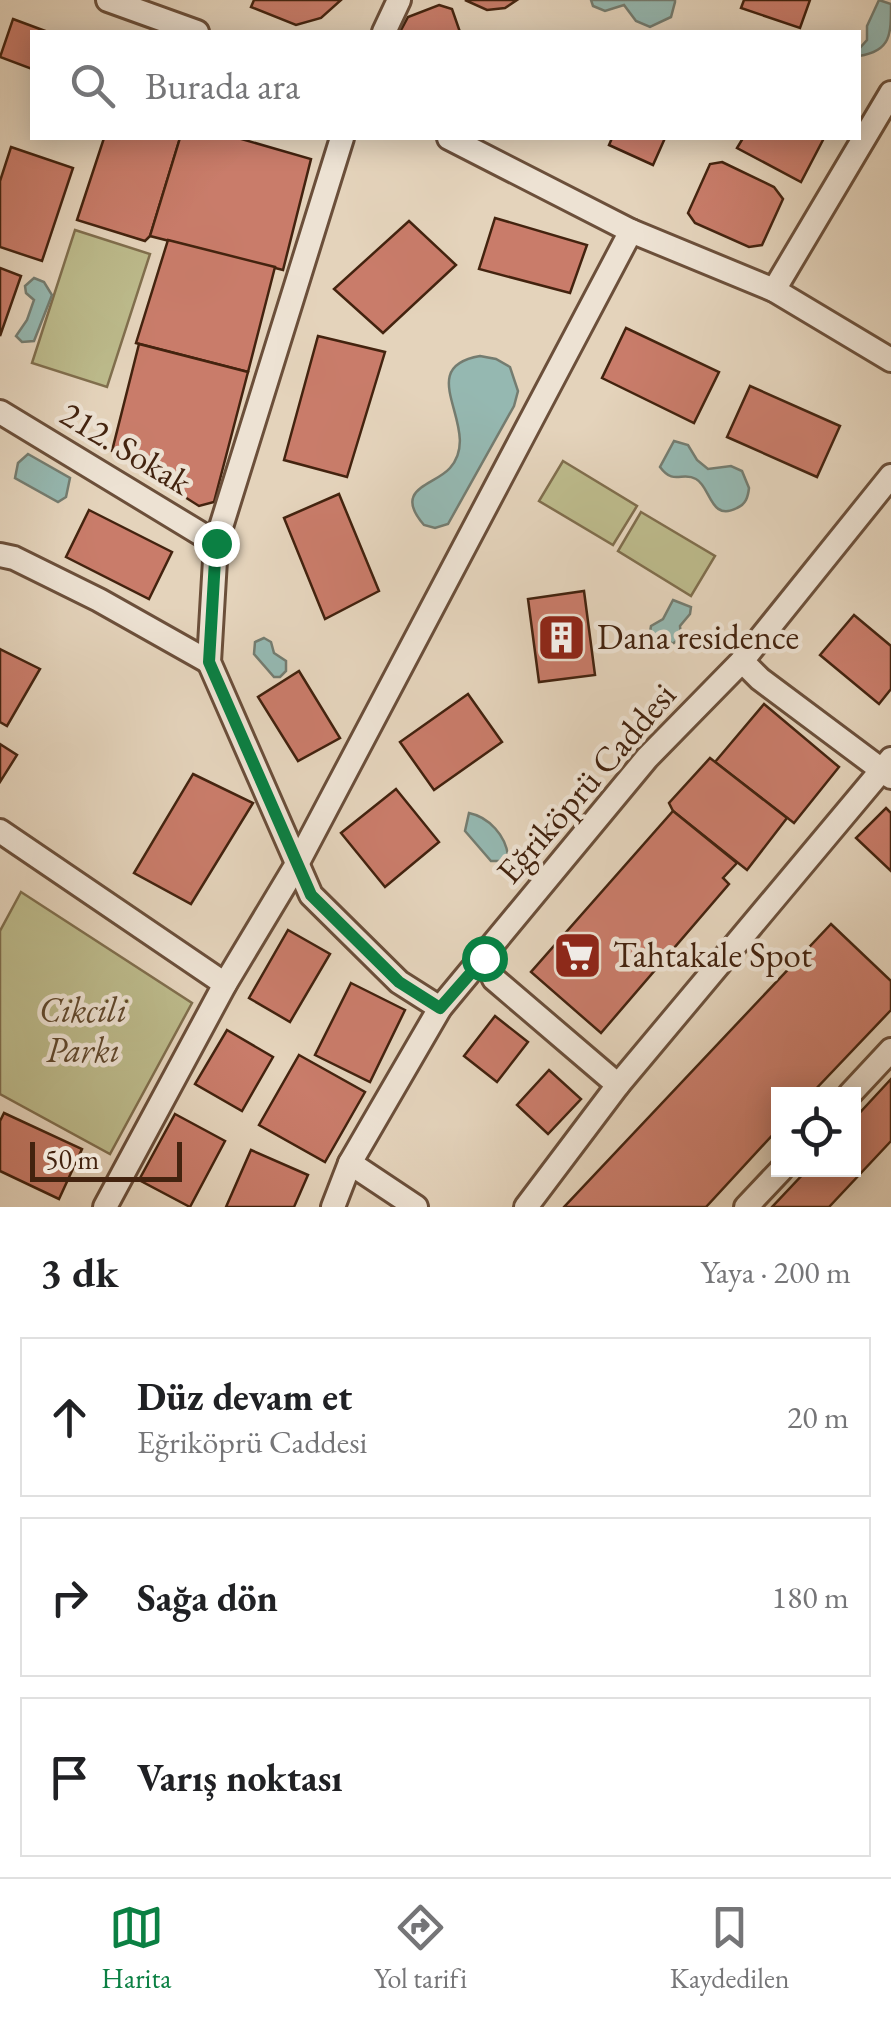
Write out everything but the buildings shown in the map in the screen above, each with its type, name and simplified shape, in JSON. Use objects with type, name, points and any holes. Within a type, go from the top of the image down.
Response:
[{"type":"street","points":[[108,0],[191,30]]},
{"type":"street","points":[[385,30],[399,0]]},
{"type":"street","points":[[774,290],[891,94]]},
{"type":"street","points":[[341,140],[216,543],[209,662],[311,895],[399,982],[440,1008]]},
{"type":"street","points":[[453,140],[631,231],[774,290],[891,360]]},
{"type":"street","points":[[105,1207],[225,984],[297,864],[631,231]]},
{"type":"street","name":"212. Sokak","points":[[0,412],[216,543]]},
{"type":"street","name":"Eğriköprü Caddesi","points":[[332,1207],[350,1163],[440,1008],[647,758],[742,660],[891,476]]},
{"type":"street","points":[[0,555],[14,558],[98,600],[209,662]]},
{"type":"street","points":[[526,1207],[618,1085],[888,769],[760,679],[742,660]]},
{"type":"street","points":[[0,832],[225,984]]},
{"type":"street","points":[[484,958],[494,979],[618,1085]]},
{"type":"street","points":[[857,1087],[891,1050]]},
{"type":"street","points":[[350,1163],[416,1207]]},
{"type":"street","points":[[746,1207],[774,1177]]},
{"type":"green space","points":[[75,230],[150,254],[107,387],[32,363]]},
{"type":"green space","points":[[563,461],[637,506],[613,545],[539,501]]},
{"type":"green space","points":[[641,512],[715,556],[691,596],[618,551]]},
{"type":"green space","name":"Cikcili Parkı","points":[[21,892],[192,1003],[110,1154],[0,1094],[0,931]]},
{"type":"water","points":[[591,0],[675,2],[671,17],[650,27],[636,21],[624,5],[605,11],[593,6]]},
{"type":"water","points":[[879,0],[891,4],[887,40],[878,50],[861,56],[867,26]]},
{"type":"water","points":[[34,278],[44,282],[52,295],[34,341],[22,342],[16,336],[34,300],[25,286]]},
{"type":"water","points":[[480,356],[510,367],[518,391],[514,406],[448,524],[435,528],[424,525],[415,513],[414,495],[450,468],[458,452],[460,436],[449,386],[451,373],[460,363]]},
{"type":"water","points":[[674,441],[688,445],[708,469],[731,466],[742,471],[749,488],[744,502],[737,508],[721,511],[696,479],[665,473],[660,467]]},
{"type":"water","points":[[28,454],[70,478],[66,497],[58,502],[15,478],[18,463]]},
{"type":"water","points":[[673,600],[691,607],[680,626],[681,638],[672,644],[650,632]]},
{"type":"water","points":[[264,638],[271,642],[274,653],[286,661],[286,671],[280,677],[274,677],[254,654],[255,642]]},
{"type":"water","points":[[469,813],[495,829],[508,856],[491,861],[465,831]]},
{"type":"place","name":"Dana residence","points":[[562,637]]},
{"type":"place","name":"Tahtakale Spot","points":[[578,955]]},
{"type":"route","points":[[216,543],[209,662],[311,895],[399,982],[440,1008],[484,958]]}]
